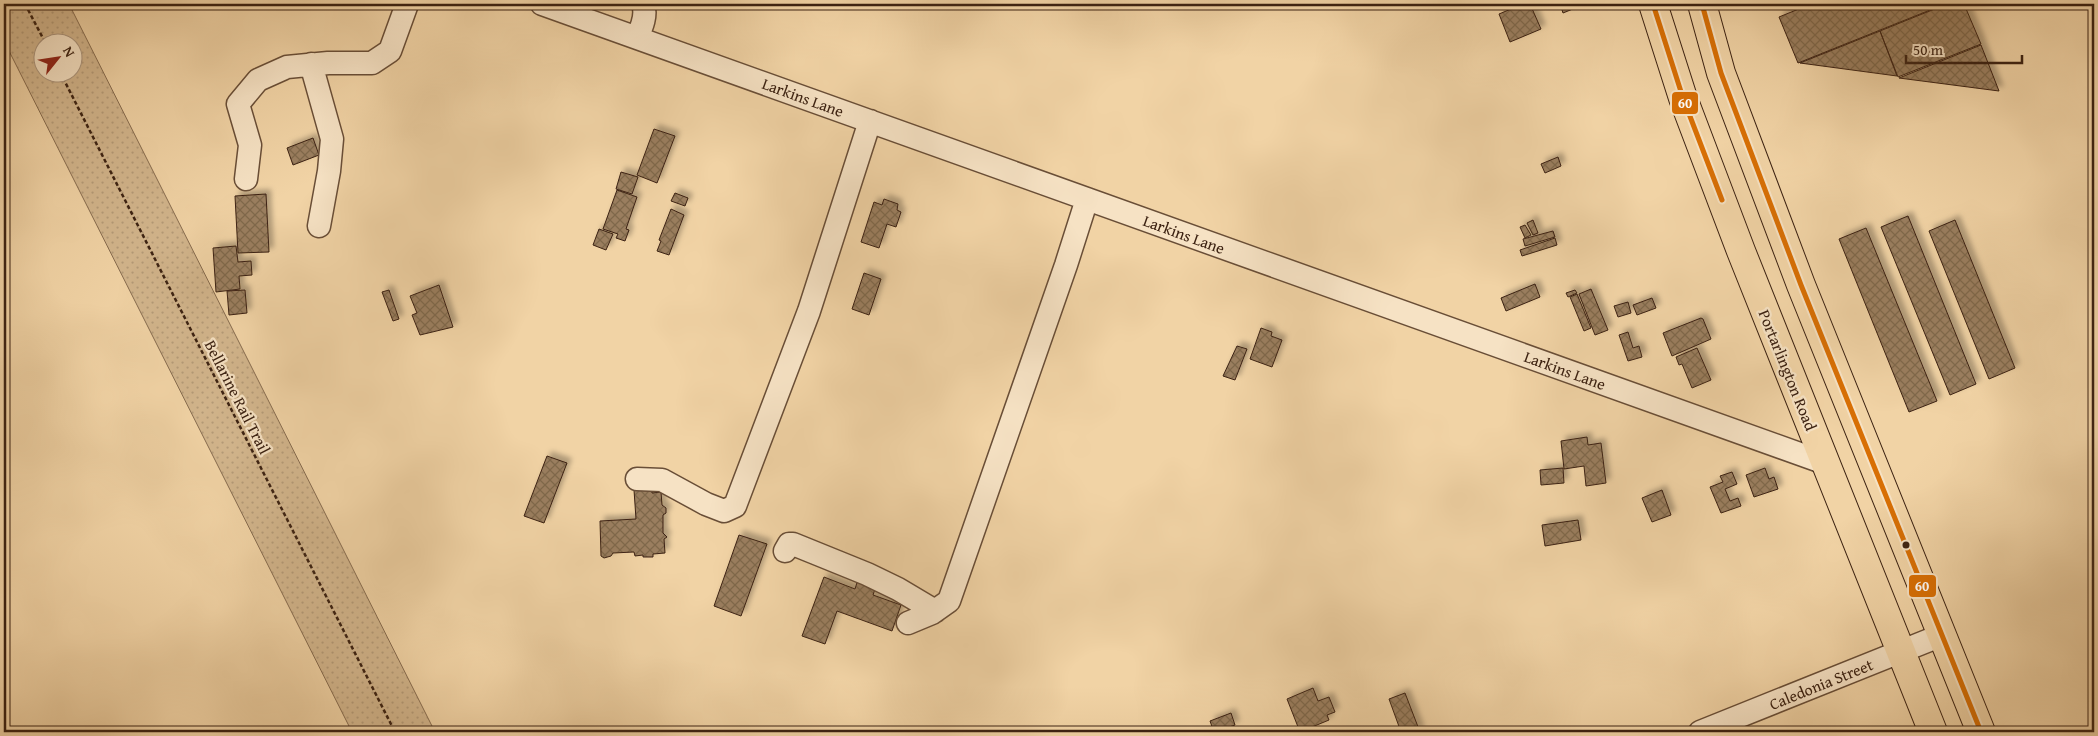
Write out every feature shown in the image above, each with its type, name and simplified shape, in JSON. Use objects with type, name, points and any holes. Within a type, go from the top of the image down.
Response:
[{"type":"main road","name":"Portarlington Road","points":[[1655,4],[1686,108],[1933,732]]},
{"type":"main road","points":[[1702,4],[1721,73],[1800,285],[1981,732]]},
{"type":"street","points":[[246,179],[250,145],[238,104],[258,80],[287,67],[311,64],[372,63],[390,51],[407,4]]},
{"type":"street","name":"Larkins Lane","points":[[542,4],[591,12],[637,37],[1826,463]]},
{"type":"street","points":[[637,37],[643,23],[643,4]]},
{"type":"street","points":[[311,64],[332,139],[329,171],[319,226]]},
{"type":"street","points":[[637,479],[662,480],[706,504],[724,510],[735,506],[809,311],[870,121]]},
{"type":"street","points":[[908,623],[935,611],[949,601],[1063,274],[1087,199]]},
{"type":"street","points":[[785,551],[789,544],[793,544],[867,574],[898,589],[935,611]]},
{"type":"street","name":"Caledonia Street","points":[[1700,732],[1942,635]]},
{"type":"path","points":[[25,4],[40,32]]},
{"type":"path","name":"Bellarine Rail Trail","points":[[65,82],[395,732]]},
{"type":"shaded area","points":[[4,4],[69,4],[435,732],[352,732],[4,41]]},
{"type":"building","points":[[1523,4],[1530,4],[1541,29],[1510,42],[1499,14]]},
{"type":"building","points":[[1560,4],[1585,4],[1563,13]]},
{"type":"building","points":[[1811,4],[1945,4],[1798,63],[1779,17]]},
{"type":"building","points":[[1947,4],[1964,4],[1981,44],[1898,77],[1880,31]]},
{"type":"building","points":[[1880,31],[1897,76],[1800,63]]},
{"type":"building","points":[[1981,45],[1999,91],[1899,78]]},
{"type":"building","points":[[654,129],[675,136],[657,183],[637,175]]},
{"type":"building","points":[[313,138],[319,155],[293,165],[287,148]]},
{"type":"building","points":[[1558,157],[1561,166],[1545,173],[1541,164]]},
{"type":"building","points":[[621,172],[638,177],[632,194],[616,189]]},
{"type":"building","points":[[617,190],[637,197],[626,229],[629,230],[625,241],[616,238],[618,234],[603,229]]},
{"type":"building","points":[[675,193],[688,198],[685,206],[671,201]]},
{"type":"building","points":[[266,194],[269,252],[238,253],[235,196]]},
{"type":"building","points":[[884,199],[898,204],[897,210],[901,212],[896,227],[887,224],[879,248],[861,242],[874,202],[882,205]]},
{"type":"building","points":[[671,209],[684,215],[669,255],[657,251],[661,241],[659,240]]},
{"type":"building","points":[[1908,216],[1976,384],[1950,395],[1881,227]]},
{"type":"building","points":[[1533,220],[1538,233],[1533,235],[1527,223]]},
{"type":"building","points":[[1955,220],[2015,368],[1989,379],[1929,231]]},
{"type":"building","points":[[1525,225],[1531,235],[1525,238],[1520,227]]},
{"type":"building","points":[[1866,228],[1937,401],[1909,412],[1839,239]]},
{"type":"building","points":[[599,229],[613,234],[606,250],[593,245]]},
{"type":"building","points":[[1553,231],[1555,237],[1525,246],[1523,239]]},
{"type":"building","points":[[1555,238],[1557,245],[1522,256],[1520,250]]},
{"type":"building","points":[[236,246],[238,262],[251,261],[252,275],[239,276],[240,289],[216,292],[213,248]]},
{"type":"building","points":[[864,273],[881,279],[869,315],[852,309]]},
{"type":"building","points":[[1535,284],[1540,297],[1506,311],[1501,298]]},
{"type":"building","points":[[439,285],[453,327],[420,335],[412,315],[417,313],[410,296]]},
{"type":"building","points":[[1591,289],[1608,330],[1595,335],[1579,294]]},
{"type":"building","points":[[245,290],[247,313],[229,315],[227,291]]},
{"type":"building","points":[[389,290],[399,319],[393,321],[382,292]]},
{"type":"building","points":[[1575,290],[1577,293],[1568,297],[1566,293]]},
{"type":"building","points":[[1577,294],[1591,328],[1584,331],[1570,297]]},
{"type":"building","points":[[1652,298],[1656,308],[1637,315],[1633,305]]},
{"type":"building","points":[[1628,302],[1631,313],[1618,317],[1614,306]]},
{"type":"building","points":[[1701,318],[1711,339],[1672,356],[1663,333]]},
{"type":"building","points":[[1261,328],[1272,332],[1271,336],[1282,340],[1272,367],[1250,359]]},
{"type":"building","points":[[1628,332],[1633,348],[1639,346],[1642,357],[1628,361],[1619,335]]},
{"type":"building","points":[[1237,346],[1247,349],[1235,380],[1223,376]]},
{"type":"building","points":[[1697,348],[1711,380],[1692,388],[1682,364],[1679,365],[1676,357]]},
{"type":"building","points":[[1587,437],[1588,445],[1601,443],[1606,483],[1586,486],[1584,466],[1564,469],[1561,441]]},
{"type":"building","points":[[547,456],[567,463],[544,523],[524,516]]},
{"type":"building","points":[[1563,468],[1564,483],[1541,485],[1540,470]]},
{"type":"building","points":[[1765,468],[1769,479],[1774,477],[1778,489],[1754,497],[1746,475]]},
{"type":"building","points":[[1732,472],[1737,484],[1725,489],[1730,501],[1738,498],[1741,506],[1721,513],[1710,487],[1723,482],[1720,476]]},
{"type":"building","points":[[652,489],[652,493],[661,492],[662,505],[666,508],[666,513],[663,515],[663,533],[667,537],[664,539],[665,553],[653,554],[653,557],[635,556],[634,552],[613,553],[611,556],[604,558],[601,556],[600,521],[636,519],[634,490]]},
{"type":"building","points":[[1662,490],[1671,515],[1652,522],[1642,498]]},
{"type":"building","points":[[1578,520],[1581,540],[1545,546],[1542,525]]},
{"type":"building","points":[[739,535],[767,544],[741,616],[714,606]]},
{"type":"building","points":[[859,576],[877,583],[873,595],[901,605],[892,631],[837,611],[825,644],[802,636],[824,577],[855,589]]},
{"type":"building","points":[[1313,688],[1318,701],[1329,697],[1335,712],[1327,715],[1329,720],[1300,732],[1287,699]]},
{"type":"building","points":[[1405,693],[1420,732],[1401,732],[1389,699]]},
{"type":"building","points":[[1231,713],[1235,725],[1214,732],[1210,721]]},
{"type":"transit line","name":"60","points":[[1653,4],[1683,98],[1722,200]]},
{"type":"transit line","name":"60","points":[[1702,4],[1721,73],[1801,285],[1981,732]]}]
